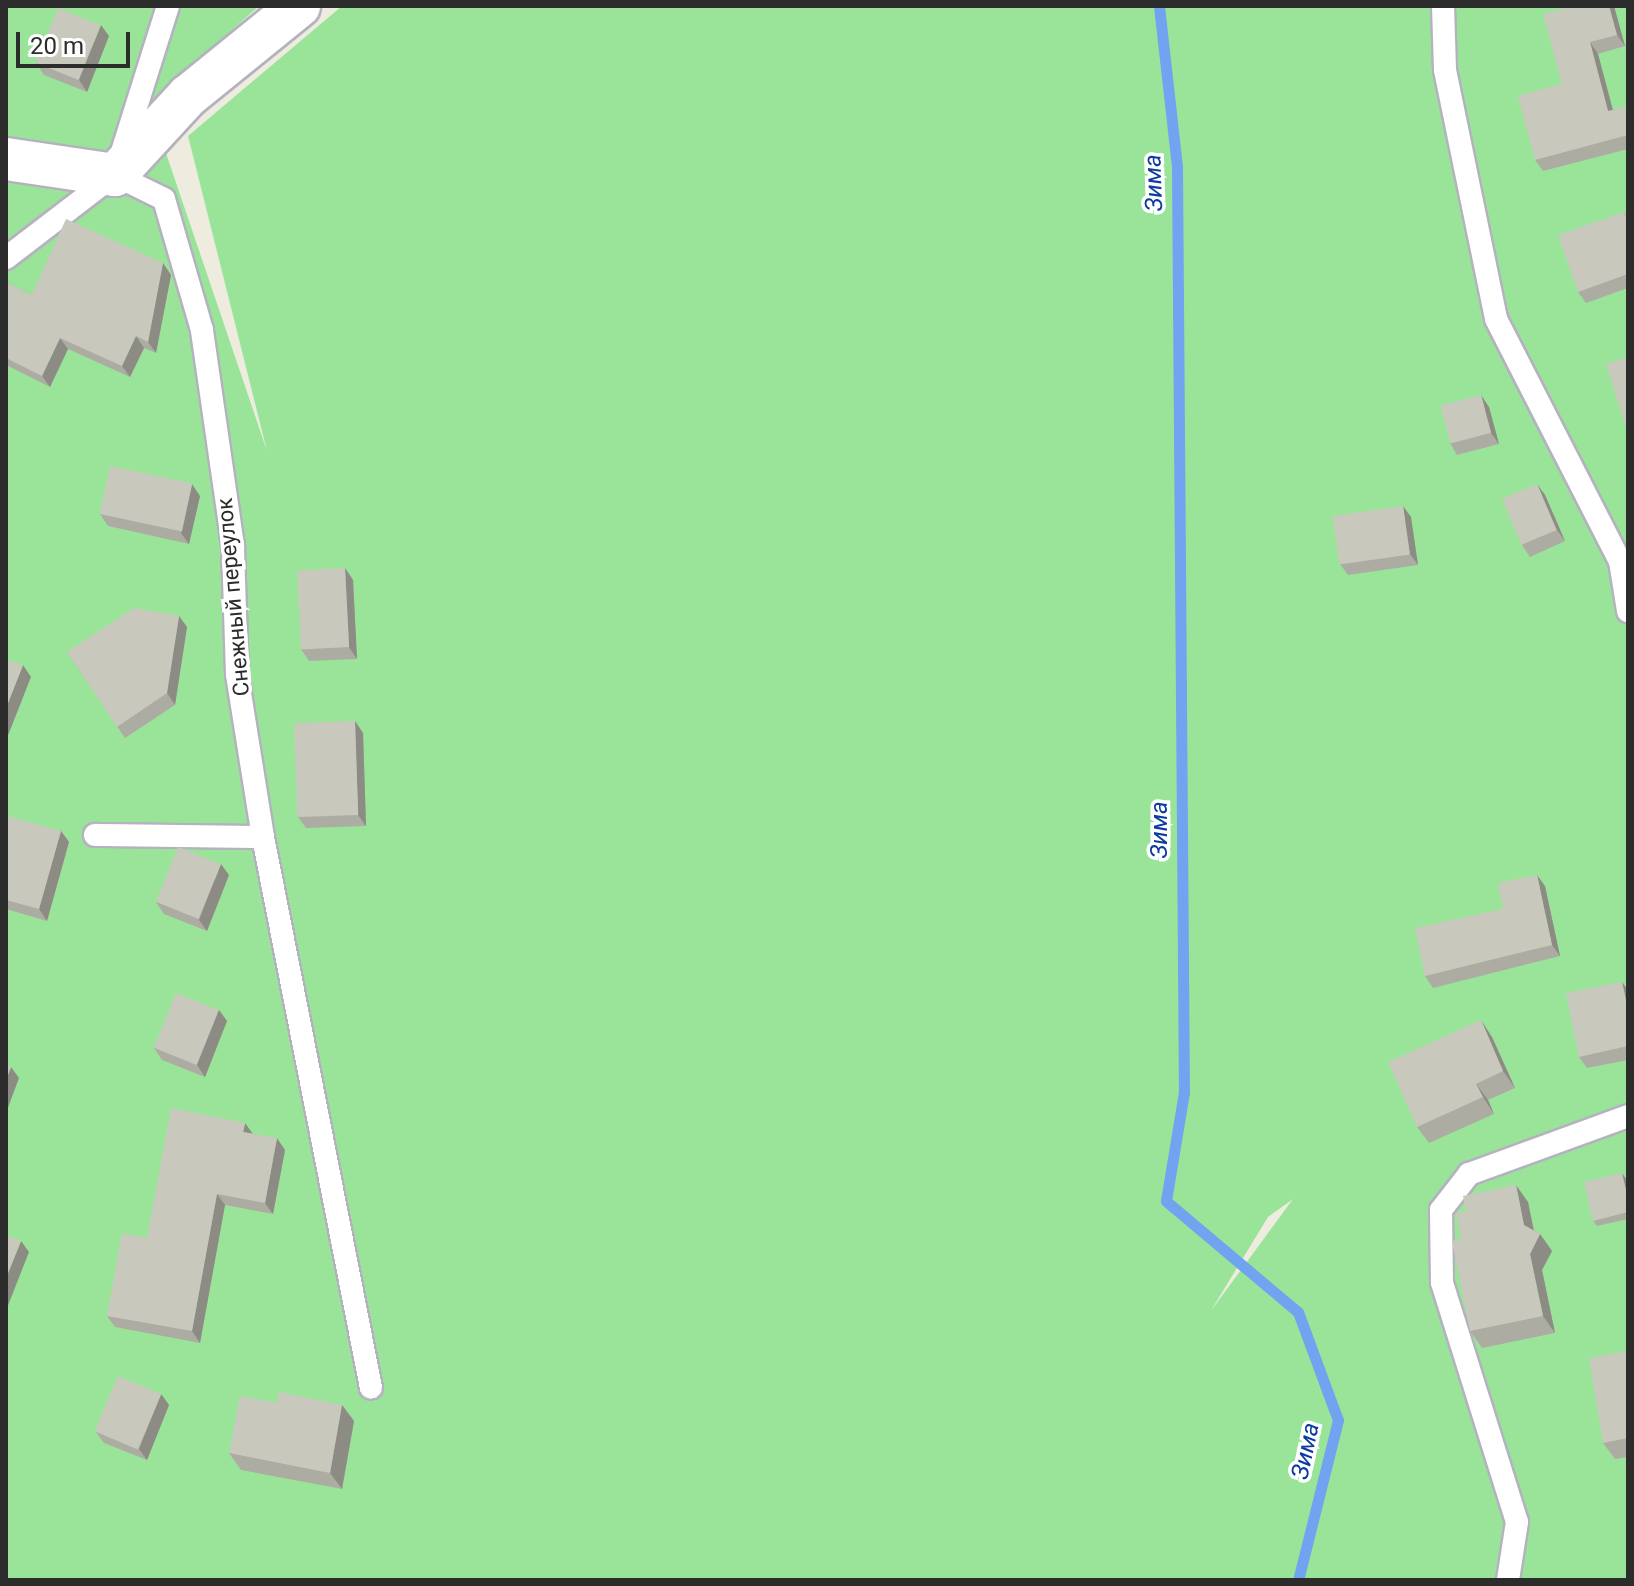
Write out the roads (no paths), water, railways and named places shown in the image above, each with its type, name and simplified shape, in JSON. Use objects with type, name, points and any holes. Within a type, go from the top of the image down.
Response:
[{"type":"street","points":[[6,159],[115,175],[188,96],[299,6]]},
{"type":"lane","points":[[6,258],[115,175],[168,6]]},
{"type":"lane","points":[[1443,6],[1445,70],[1496,319],[1620,561],[1628,611]]},
{"type":"lane","name":"Снежный переулок","points":[[115,175],[164,199],[202,330],[233,546],[237,675],[263,837],[371,1388]]},
{"type":"lane","points":[[95,835],[263,837]]},
{"type":"lane","points":[[1508,1580],[1517,1522],[1442,1283],[1441,1210],[1469,1174],[1628,1116]]},
{"type":"waterway","name":"Зима","points":[[1159,6],[1177,167],[1184,1092],[1166,1201],[1298,1312],[1338,1420],[1298,1580]]}]
